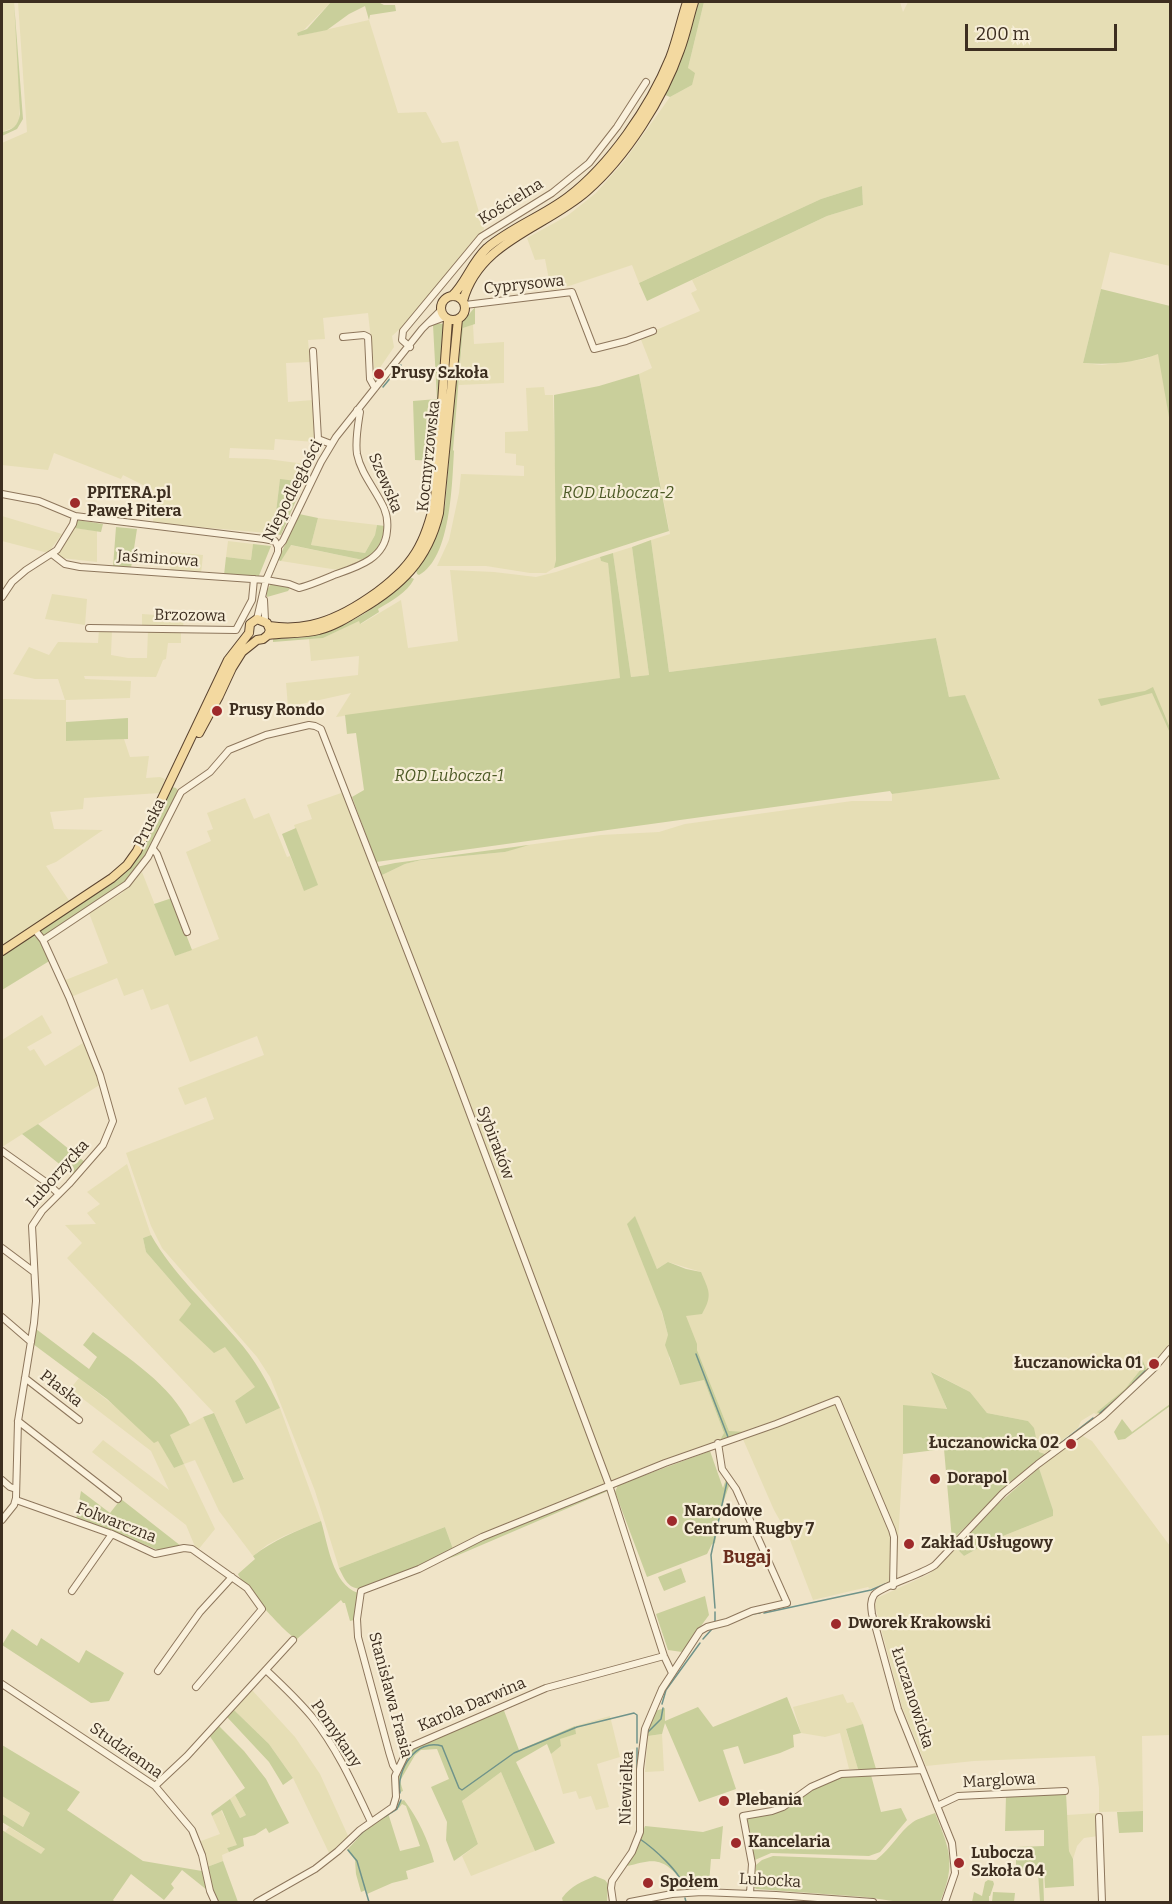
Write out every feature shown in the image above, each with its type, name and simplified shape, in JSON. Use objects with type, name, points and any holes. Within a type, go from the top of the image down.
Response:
[{"type":"main road","points":[[687,2],[672,53],[660,80],[610,156],[574,192],[485,250],[452,296],[444,300],[448,316],[464,314],[464,303],[469,284],[486,259],[504,244],[573,202],[596,182],[617,158],[667,82],[680,51],[694,2]]},
{"type":"main road","points":[[452,296],[459,297],[464,303]]},
{"type":"main road","name":"Kocmyrzowska","points":[[265,625],[302,627],[336,617],[386,586],[406,567],[416,553],[428,527],[435,499],[448,316]]},
{"type":"main road","points":[[2,951],[112,878],[127,865],[137,851],[182,760],[228,660],[249,633],[250,624],[265,625],[263,639],[257,640],[242,652],[182,760]]},
{"type":"main road","points":[[249,633],[257,640]]},
{"type":"street","name":"Kościelna","points":[[410,347],[402,340],[403,332],[470,249],[488,232],[552,193],[579,173],[598,154],[646,82]]},
{"type":"street","name":"Cyprysowa","points":[[464,303],[572,292],[594,349],[626,341],[652,331]]},
{"type":"street","name":"Niepodległości","points":[[265,625],[266,580],[278,547],[331,444],[428,323],[448,316]]},
{"type":"street","points":[[343,337],[363,335],[368,337],[370,379],[375,388]]},
{"type":"street","points":[[313,351],[318,440],[331,444]]},
{"type":"street","name":"Szewska","points":[[266,580],[299,588],[305,587],[371,559],[384,546],[387,527],[386,514],[357,456],[360,412],[357,410]]},
{"type":"street","points":[[2,494],[39,501],[75,516],[269,540],[274,541],[278,547]]},
{"type":"street","points":[[2,597],[19,576],[38,561],[52,554],[62,542],[75,516]]},
{"type":"street","name":"Jaśminowa","points":[[52,554],[65,564],[80,567],[266,580]]},
{"type":"street","name":"Brzozowa","points":[[89,628],[236,630],[252,600],[254,579]]},
{"type":"street","name":"Pruska","points":[[43,940],[126,884],[144,864],[174,802],[184,788],[210,772],[229,750],[241,743],[266,735],[309,726],[321,729]]},
{"type":"street","name":"Sybiraków","points":[[321,729],[456,1077],[609,1485],[664,1656],[672,1673]]},
{"type":"street","points":[[171,782],[184,788]]},
{"type":"street","points":[[153,849],[157,854],[187,932]]},
{"type":"street","name":"Luborzycka","points":[[16,1500],[18,1421],[36,1301],[32,1226],[42,1211],[103,1145],[113,1119],[100,1075],[69,997],[43,940],[35,930]]},
{"type":"street","points":[[2,1150],[59,1194]]},
{"type":"street","points":[[2,1248],[34,1272]]},
{"type":"street","points":[[2,1317],[31,1342]]},
{"type":"street","name":"Łuczanowicka","points":[[945,1902],[955,1873],[951,1840],[898,1709],[872,1612],[873,1597],[878,1592],[925,1571],[934,1564],[1003,1493],[1103,1416],[1155,1367],[1170,1349]]},
{"type":"street","name":"Płaska","points":[[25,1378],[79,1420]]},
{"type":"street","points":[[609,1485],[837,1400],[892,1530],[893,1586]]},
{"type":"street","points":[[18,1421],[118,1498]]},
{"type":"street","points":[[672,1673],[696,1635],[707,1626],[727,1622],[752,1611],[788,1603],[736,1489],[722,1469],[718,1443]]},
{"type":"street","points":[[2,1480],[10,1488],[16,1489]]},
{"type":"street","name":"Stanisława Frasia","points":[[397,1771],[389,1752],[358,1637],[357,1619],[361,1591],[419,1569],[482,1537],[609,1485]]},
{"type":"street","points":[[2,1520],[16,1500]]},
{"type":"street","name":"Folwarczna","points":[[16,1500],[112,1534],[155,1554],[183,1548],[192,1549],[249,1590],[262,1609],[196,1688]]},
{"type":"street","points":[[72,1591],[112,1534]]},
{"type":"street","points":[[158,1671],[200,1612],[232,1577]]},
{"type":"street","points":[[155,1786],[186,1756],[293,1640]]},
{"type":"street","name":"Karola Darwina","points":[[257,1902],[315,1869],[371,1822],[393,1807],[396,1802],[395,1776],[412,1746],[546,1688],[664,1656]]},
{"type":"street","name":"Pomykany","points":[[267,1670],[322,1731],[354,1785],[371,1822]]},
{"type":"street","name":"Niewielka","points":[[613,1902],[610,1888],[612,1881],[632,1851],[638,1837],[643,1736],[652,1711],[672,1673]]},
{"type":"street","name":"Studzienna","points":[[2,1684],[155,1786],[183,1817],[196,1837],[208,1885],[215,1902]]},
{"type":"street","points":[[750,1893],[752,1864],[743,1816],[783,1807],[811,1787],[841,1774],[922,1770]]},
{"type":"street","name":"Marglowa","points":[[937,1806],[958,1796],[1065,1791]]},
{"type":"street","points":[[1099,1817],[1102,1902]]},
{"type":"street","name":"Lubocka","points":[[630,1902],[687,1892],[750,1893],[873,1902]]},
{"type":"shaded area","points":[[2,2],[14,2],[20,100],[19,122],[15,127],[2,132]]},
{"type":"shaded area","points":[[18,2],[331,2],[298,36],[369,20],[398,113],[426,112],[442,143],[458,141],[484,229],[414,316],[392,336],[394,347],[375,375],[368,313],[323,318],[325,339],[308,340],[310,362],[286,363],[288,402],[313,400],[315,442],[275,439],[274,450],[230,448],[229,458],[267,459],[313,465],[304,482],[280,480],[274,529],[267,533],[153,523],[155,491],[123,475],[121,479],[54,453],[48,470],[2,465],[2,143],[27,132]]},
{"type":"shaded area","points":[[704,2],[900,2],[903,12],[908,2],[1170,2],[1170,266],[1110,252],[1083,363],[1102,365],[1145,359],[1159,353],[1170,423],[1170,1344],[1147,1370],[1139,1353],[1141,1369],[1125,1389],[1098,1412],[1099,1416],[1094,1413],[1081,1421],[1078,1428],[1045,1454],[1039,1452],[1028,1421],[987,1413],[970,1392],[932,1372],[947,1410],[903,1406],[903,1454],[896,1579],[870,1589],[868,1587],[813,1600],[788,1535],[774,1510],[742,1437],[729,1431],[685,1316],[701,1272],[668,1262],[657,1269],[635,1217],[668,1335],[669,1358],[680,1384],[704,1380],[724,1433],[720,1440],[617,1480],[612,1481],[608,1476],[571,1372],[380,876],[405,864],[421,860],[505,852],[520,846],[601,835],[659,832],[685,824],[852,801],[892,801],[892,794],[1000,778],[965,696],[949,697],[936,638],[669,672],[651,540],[670,534],[639,374],[652,368],[640,337],[700,311],[691,293],[697,290],[692,280],[827,216],[863,205],[862,186],[821,199],[639,283],[632,265],[551,290],[545,259],[535,260],[527,238],[567,216],[596,193],[625,160],[670,97],[692,85],[688,68]]},
{"type":"shaded area","points":[[473,324],[474,344],[504,342],[504,383],[459,385],[463,328]]},
{"type":"shaded area","points":[[544,387],[545,395],[553,395],[556,499],[554,568],[546,573],[530,573],[486,566],[437,566],[449,540],[461,474],[524,476],[524,466],[516,465],[516,454],[505,453],[505,432],[528,431],[526,388]]},
{"type":"shaded area","points":[[2,516],[62,534],[48,553],[2,541]]},
{"type":"shaded area","points":[[318,518],[377,525],[375,535],[365,553],[311,545]]},
{"type":"shaded area","points":[[74,528],[97,531],[97,562],[61,558],[58,554]]},
{"type":"shaded area","points":[[228,541],[253,544],[251,560],[226,557]]},
{"type":"shaded area","points":[[290,545],[363,560],[338,570],[281,561]]},
{"type":"shaded area","points":[[632,547],[649,675],[631,677],[613,553]]},
{"type":"shaded area","points":[[171,552],[203,555],[201,574],[170,572]]},
{"type":"shaded area","points":[[600,557],[601,561],[608,562],[621,678],[336,717],[351,693],[288,707],[286,683],[358,675],[359,656],[311,661],[309,639],[323,638],[360,620],[361,624],[401,600],[408,648],[458,641],[450,570],[536,577]]},
{"type":"shaded area","points":[[52,594],[87,599],[85,625],[45,619]]},
{"type":"shaded area","points":[[142,614],[184,617],[183,628],[142,627]]},
{"type":"shaded area","points":[[99,630],[112,630],[111,655],[128,658],[147,658],[148,630],[181,632],[181,643],[168,643],[166,659],[163,660],[156,677],[84,676],[85,679],[131,681],[130,698],[66,700],[66,741],[124,739],[130,757],[149,756],[146,778],[165,779],[160,793],[84,798],[83,809],[50,812],[54,829],[103,830],[56,862],[46,866],[70,902],[2,948],[2,699],[65,700],[58,679],[35,679],[13,674],[29,647],[49,655],[58,642],[98,643]]},
{"type":"shaded area","points":[[344,792],[606,1482],[605,1485],[453,1549],[445,1527],[339,1568],[315,1491],[270,1377],[257,1357],[162,1248],[151,1226],[126,1153],[214,1119],[206,1097],[185,1105],[178,1088],[264,1055],[257,1036],[190,1062],[168,1004],[151,1010],[143,989],[124,996],[117,978],[71,997],[63,981],[108,963],[89,913],[122,893],[142,872],[175,956],[219,939],[186,852],[211,841],[207,831],[213,829],[207,813],[245,798],[254,819],[269,813],[287,857],[290,856],[304,890],[317,885],[294,825],[312,819],[307,805]]},
{"type":"shaded area","points":[[42,1015],[52,1033],[27,1047],[30,1051],[34,1049],[45,1066],[83,1043],[101,1084],[2,1147],[2,1040]]},
{"type":"shaded area","points":[[127,1164],[151,1235],[143,1238],[146,1252],[191,1304],[182,1316],[225,1346],[256,1387],[246,1424],[280,1408],[321,1521],[284,1536],[253,1556],[219,1511],[195,1460],[184,1464],[170,1435],[203,1417],[233,1483],[244,1478],[214,1413],[67,1258],[82,1243],[65,1225],[96,1224],[87,1213],[100,1204],[87,1192]]},
{"type":"shaded area","points":[[79,1378],[158,1440],[174,1468],[184,1464],[215,1529],[198,1550],[186,1525],[92,1452],[103,1440],[169,1490],[151,1451],[70,1389]]},
{"type":"shaded area","points":[[1081,1435],[1092,1441],[1170,1546],[1170,1735],[1142,1736],[1143,1811],[1099,1812],[1095,1756],[974,1761],[926,1766],[902,1707],[875,1606],[877,1598],[929,1574],[956,1548],[964,1556],[993,1540],[1053,1516],[1039,1468]]},
{"type":"shaded area","points":[[252,1690],[295,1737],[320,1774],[349,1838],[330,1855],[293,1778],[269,1744],[234,1710]]},
{"type":"shaded area","points":[[843,1694],[847,1703],[853,1702],[863,1724],[846,1730],[858,1769],[849,1769],[840,1733],[825,1737],[801,1733],[793,1707]]},
{"type":"shaded area","points":[[610,1716],[620,1757],[597,1764],[609,1807],[596,1810],[591,1796],[579,1799],[576,1791],[563,1794],[551,1754],[561,1746],[559,1739],[576,1734],[575,1726]]},
{"type":"shaded area","points":[[662,1734],[664,1771],[645,1772],[648,1736]]},
{"type":"shaded area","points":[[501,1772],[535,1851],[471,1876],[462,1856],[478,1844],[462,1801]]},
{"type":"shaded area","points":[[235,1795],[246,1815],[240,1818],[230,1799]]},
{"type":"shaded area","points":[[2,1796],[30,1813],[23,1827],[2,1814]]},
{"type":"shaded area","points":[[221,1810],[238,1845],[227,1848],[229,1852],[222,1855],[223,1861],[207,1867],[201,1841],[220,1834],[212,1816]]},
{"type":"shaded area","points":[[1097,1813],[1098,1836],[1084,1838],[1077,1846],[1073,1859],[1069,1851],[1067,1815]]},
{"type":"shaded area","points":[[9,1827],[45,1849],[42,1855],[5,1832]]},
{"type":"green space","points":[[14,2],[23,119],[17,129],[2,136],[2,132],[12,129],[18,122],[20,114]]},
{"type":"green space","points":[[331,2],[378,2],[384,5],[395,5],[396,11],[370,15],[369,20],[365,6],[327,30],[298,36],[297,33],[307,29]]},
{"type":"green space","points":[[696,2],[704,2],[688,68],[695,73],[692,85],[670,97],[663,94],[679,66]]},
{"type":"green space","points":[[862,186],[863,205],[827,216],[647,301],[639,283],[821,199]]},
{"type":"green space","points":[[1101,289],[1170,306],[1170,423],[1158,354],[1121,363],[1083,363]]},
{"type":"green space","points":[[475,307],[475,324],[463,328],[448,519],[438,553],[430,566],[419,575],[416,570],[430,548],[445,506],[460,325]]},
{"type":"green space","points":[[443,324],[444,334],[432,461],[415,460],[413,401],[437,399],[433,325]]},
{"type":"green space","name":"ROD Lubocza-2","points":[[639,374],[669,531],[554,568],[556,560],[554,395],[599,386]]},
{"type":"green space","points":[[280,479],[304,482],[281,535],[267,533],[274,529]]},
{"type":"green space","points":[[299,514],[318,518],[311,545],[365,553],[375,535],[377,525],[385,526],[378,546],[363,560],[291,545],[281,561],[278,560]]},
{"type":"green space","points":[[77,520],[103,524],[101,532],[74,528]]},
{"type":"green space","points":[[116,527],[137,529],[131,568],[113,567]]},
{"type":"green space","name":"ROD Lubocza-1","points":[[651,540],[669,672],[936,638],[949,697],[965,695],[1000,779],[892,794],[890,791],[376,862],[352,797],[364,790],[356,733],[347,734],[345,715],[620,678],[608,563],[601,561],[600,557],[613,553],[631,677],[649,675],[632,547]]},
{"type":"green space","points":[[253,544],[271,546],[258,578],[224,575],[226,557],[251,560]]},
{"type":"green space","points":[[410,577],[414,579],[403,593],[360,624],[359,621],[323,638],[273,642],[273,639],[324,633],[351,621],[377,605]]},
{"type":"green space","points":[[271,584],[290,588],[288,591],[267,597],[267,590]]},
{"type":"green space","points":[[1153,687],[1170,733],[1152,693],[1101,706],[1098,699],[1145,691]]},
{"type":"green space","points":[[128,718],[128,739],[66,741],[66,722]]},
{"type":"green space","points":[[172,787],[179,792],[148,855],[120,888],[44,937],[39,932],[41,929],[114,881]]},
{"type":"green space","points":[[296,828],[318,885],[304,891],[282,834]]},
{"type":"green space","points":[[529,845],[505,852],[421,860],[405,864],[380,876],[376,867],[395,863]]},
{"type":"green space","points":[[172,898],[192,950],[175,956],[154,904]]},
{"type":"green space","points":[[32,935],[41,942],[51,960],[2,990],[2,956]]},
{"type":"green space","points":[[38,1124],[86,1163],[73,1175],[22,1134]]},
{"type":"green space","points":[[635,1216],[657,1269],[668,1262],[701,1272],[708,1289],[708,1302],[702,1314],[686,1316],[729,1431],[745,1432],[720,1440],[724,1433],[704,1380],[680,1385],[665,1345],[668,1335],[662,1312],[627,1224]]},
{"type":"green space","points":[[151,1235],[169,1263],[249,1354],[280,1408],[246,1424],[235,1401],[255,1387],[225,1347],[214,1353],[179,1320],[191,1304],[146,1252],[143,1238]]},
{"type":"green space","points":[[36,1329],[89,1369],[97,1357],[83,1345],[93,1332],[148,1373],[172,1397],[190,1425],[170,1435],[184,1464],[174,1468],[158,1441],[154,1443],[107,1399],[33,1344]]},
{"type":"green space","points":[[1138,1350],[1147,1370],[1100,1415],[1097,1412],[1125,1389],[1141,1369]]},
{"type":"green space","points":[[931,1372],[970,1392],[987,1413],[1028,1421],[1034,1428],[1039,1452],[1045,1454],[1001,1492],[952,1540],[944,1449],[903,1454],[903,1405],[947,1409]]},
{"type":"green space","points":[[1170,1404],[1125,1439],[1118,1440],[1114,1432],[1122,1419],[1132,1432]]},
{"type":"green space","points":[[214,1413],[244,1479],[233,1483],[203,1417]]},
{"type":"green space","name":"Narodowe Centrum Rugby 7","points":[[710,1451],[723,1488],[726,1479],[730,1483],[722,1506],[715,1543],[712,1544],[707,1554],[647,1577],[615,1492],[618,1485]]},
{"type":"green space","points":[[1039,1468],[1053,1516],[993,1540],[964,1556],[956,1548],[998,1504]]},
{"type":"green space","points":[[605,1490],[608,1491],[456,1556],[426,1566],[467,1545]]},
{"type":"green space","points":[[81,1491],[110,1513],[121,1499],[181,1546],[160,1551],[112,1531],[76,1520]]},
{"type":"green space","points":[[321,1521],[337,1572],[349,1588],[358,1593],[354,1620],[350,1621],[345,1603],[341,1600],[297,1639],[265,1609],[238,1574],[255,1559],[253,1556],[261,1550]]},
{"type":"green space","points":[[445,1527],[453,1549],[422,1565],[365,1588],[351,1586],[339,1568]]},
{"type":"green space","points":[[681,1568],[686,1582],[664,1591],[658,1577]]},
{"type":"green space","points":[[705,1596],[709,1615],[682,1652],[668,1650],[656,1614]]},
{"type":"green space","points":[[12,1629],[37,1646],[41,1638],[79,1663],[86,1650],[124,1673],[109,1701],[91,1703],[2,1645]]},
{"type":"green space","points":[[787,1697],[801,1733],[793,1735],[794,1747],[744,1764],[738,1746],[723,1750],[736,1789],[699,1802],[665,1723],[662,1734],[648,1736],[646,1733],[655,1711],[665,1708],[665,1721],[698,1707],[713,1727]]},
{"type":"green space","points":[[503,1708],[519,1750],[575,1726],[576,1734],[560,1739],[561,1746],[551,1754],[547,1744],[516,1762],[555,1843],[535,1851],[501,1772],[462,1801],[478,1844],[454,1861],[446,1840],[447,1822],[431,1787],[449,1779],[437,1749],[421,1750],[415,1755],[400,1781],[403,1791],[398,1793],[398,1772],[403,1768],[401,1762],[412,1750]]},
{"type":"green space","points":[[234,1710],[269,1744],[293,1778],[283,1785],[269,1762],[227,1717]]},
{"type":"green space","points":[[863,1724],[876,1769],[858,1769],[846,1729]]},
{"type":"green space","points":[[219,1726],[244,1751],[266,1779],[289,1823],[269,1833],[266,1828],[255,1835],[243,1838],[244,1846],[229,1852],[227,1848],[237,1845],[222,1810],[212,1816],[211,1813],[230,1799],[240,1818],[246,1815],[235,1795],[245,1788],[209,1735]]},
{"type":"green space","points":[[2,1745],[80,1792],[67,1810],[143,1861],[202,1871],[207,1890],[182,1870],[171,1884],[174,1888],[164,1900],[131,1874],[113,1900],[115,1902],[2,1902],[2,1830],[41,1854],[45,1849],[2,1822],[2,1814],[23,1827],[30,1813],[2,1796]]},
{"type":"green space","points":[[846,1774],[871,1775],[881,1812],[901,1808],[907,1820],[880,1852],[869,1856],[771,1853],[755,1860],[746,1818],[778,1809],[804,1792]]},
{"type":"green space","points":[[1066,1793],[1069,1851],[1073,1859],[1074,1886],[1045,1888],[1044,1870],[1016,1871],[1016,1847],[1044,1846],[1044,1830],[1005,1831],[1006,1796]]},
{"type":"green space","points":[[404,1800],[422,1830],[434,1862],[406,1871],[408,1879],[367,1894],[366,1890],[361,1892],[355,1860],[347,1850],[372,1823],[388,1813],[400,1851],[420,1846],[406,1806],[402,1804],[399,1808],[396,1806],[398,1802]]},
{"type":"green space","points":[[1143,1811],[1143,1832],[1119,1833],[1117,1812]]},
{"type":"green space","points":[[935,1813],[949,1857],[948,1877],[940,1902],[900,1902],[754,1887],[756,1865],[762,1860],[773,1856],[876,1860],[913,1822]]},
{"type":"green space","points":[[645,1826],[703,1832],[723,1826],[720,1859],[711,1859],[709,1884],[712,1886],[684,1885],[672,1870],[661,1863],[646,1862],[627,1866]]},
{"type":"green space","points":[[223,1861],[238,1902],[217,1902],[213,1896],[207,1867]]},
{"type":"green space","points":[[1038,1872],[1043,1872],[1044,1902],[1040,1902]]},
{"type":"green space","points":[[595,1876],[605,1880],[608,1884],[607,1902],[563,1902],[562,1898],[569,1890]]},
{"type":"green space","points":[[993,1881],[994,1884],[989,1902],[972,1902],[974,1892],[982,1896],[985,1882]]},
{"type":"green space","points":[[993,1892],[1015,1893],[1014,1902],[992,1902]]},
{"type":"waterway","points":[[383,387],[401,365]]},
{"type":"waterway","points":[[696,1354],[728,1437]]},
{"type":"waterway","points":[[1133,1383],[1145,1371]]},
{"type":"waterway","points":[[1100,1413],[1119,1397]]},
{"type":"waterway","points":[[1049,1452],[1093,1418]]},
{"type":"waterway","points":[[715,1608],[711,1555],[727,1482]]},
{"type":"waterway","points":[[764,1613],[871,1590],[885,1584]]},
{"type":"waterway","points":[[715,1612],[715,1621]]},
{"type":"waterway","points":[[752,1614],[760,1613]]},
{"type":"waterway","points":[[703,1639],[712,1629]]},
{"type":"waterway","points":[[662,1704],[666,1690],[700,1643]]},
{"type":"waterway","points":[[648,1732],[661,1719],[663,1708]]},
{"type":"waterway","points":[[400,1793],[401,1775],[410,1758],[416,1751],[433,1745],[442,1746],[459,1788],[462,1790],[514,1753],[577,1727],[634,1713],[637,1715],[637,1743]]},
{"type":"waterway","points":[[637,1748],[637,1768]]},
{"type":"waterway","points":[[384,1817],[397,1809],[401,1800]]},
{"type":"waterway","points":[[636,1836],[637,1827]]},
{"type":"waterway","points":[[350,1844],[365,1830]]},
{"type":"waterway","points":[[640,1839],[672,1868],[684,1888]]},
{"type":"waterway","points":[[348,1850],[357,1861],[369,1902]]},
{"type":"waterway","points":[[685,1898],[686,1902]]},
{"type":"place","name":"Prusy Szkoła","points":[[379,374]]},
{"type":"place","name":"PPITERA.pl Paweł Pitera","points":[[75,503]]},
{"type":"place","name":"Prusy Rondo","points":[[217,711]]},
{"type":"place","name":"Łuczanowicka 01","points":[[1154,1364]]},
{"type":"place","name":"Łuczanowicka 02","points":[[1071,1444]]},
{"type":"place","name":"Dorapol","points":[[935,1479]]},
{"type":"place","name":"Narodowe Centrum Rugby 7","points":[[672,1521]]},
{"type":"place","name":"Zakład Usługowy","points":[[909,1544]]},
{"type":"place","name":"Dworek Krakowski","points":[[836,1624]]},
{"type":"place","name":"Plebania","points":[[724,1801]]},
{"type":"place","name":"Kancelaria","points":[[736,1843]]},
{"type":"place","name":"Lubocza Szkoła 04","points":[[959,1863]]},
{"type":"place","name":"Społem","points":[[648,1883]]},
{"type":"district","name":"Bugaj","points":[[747,1558]]}]
